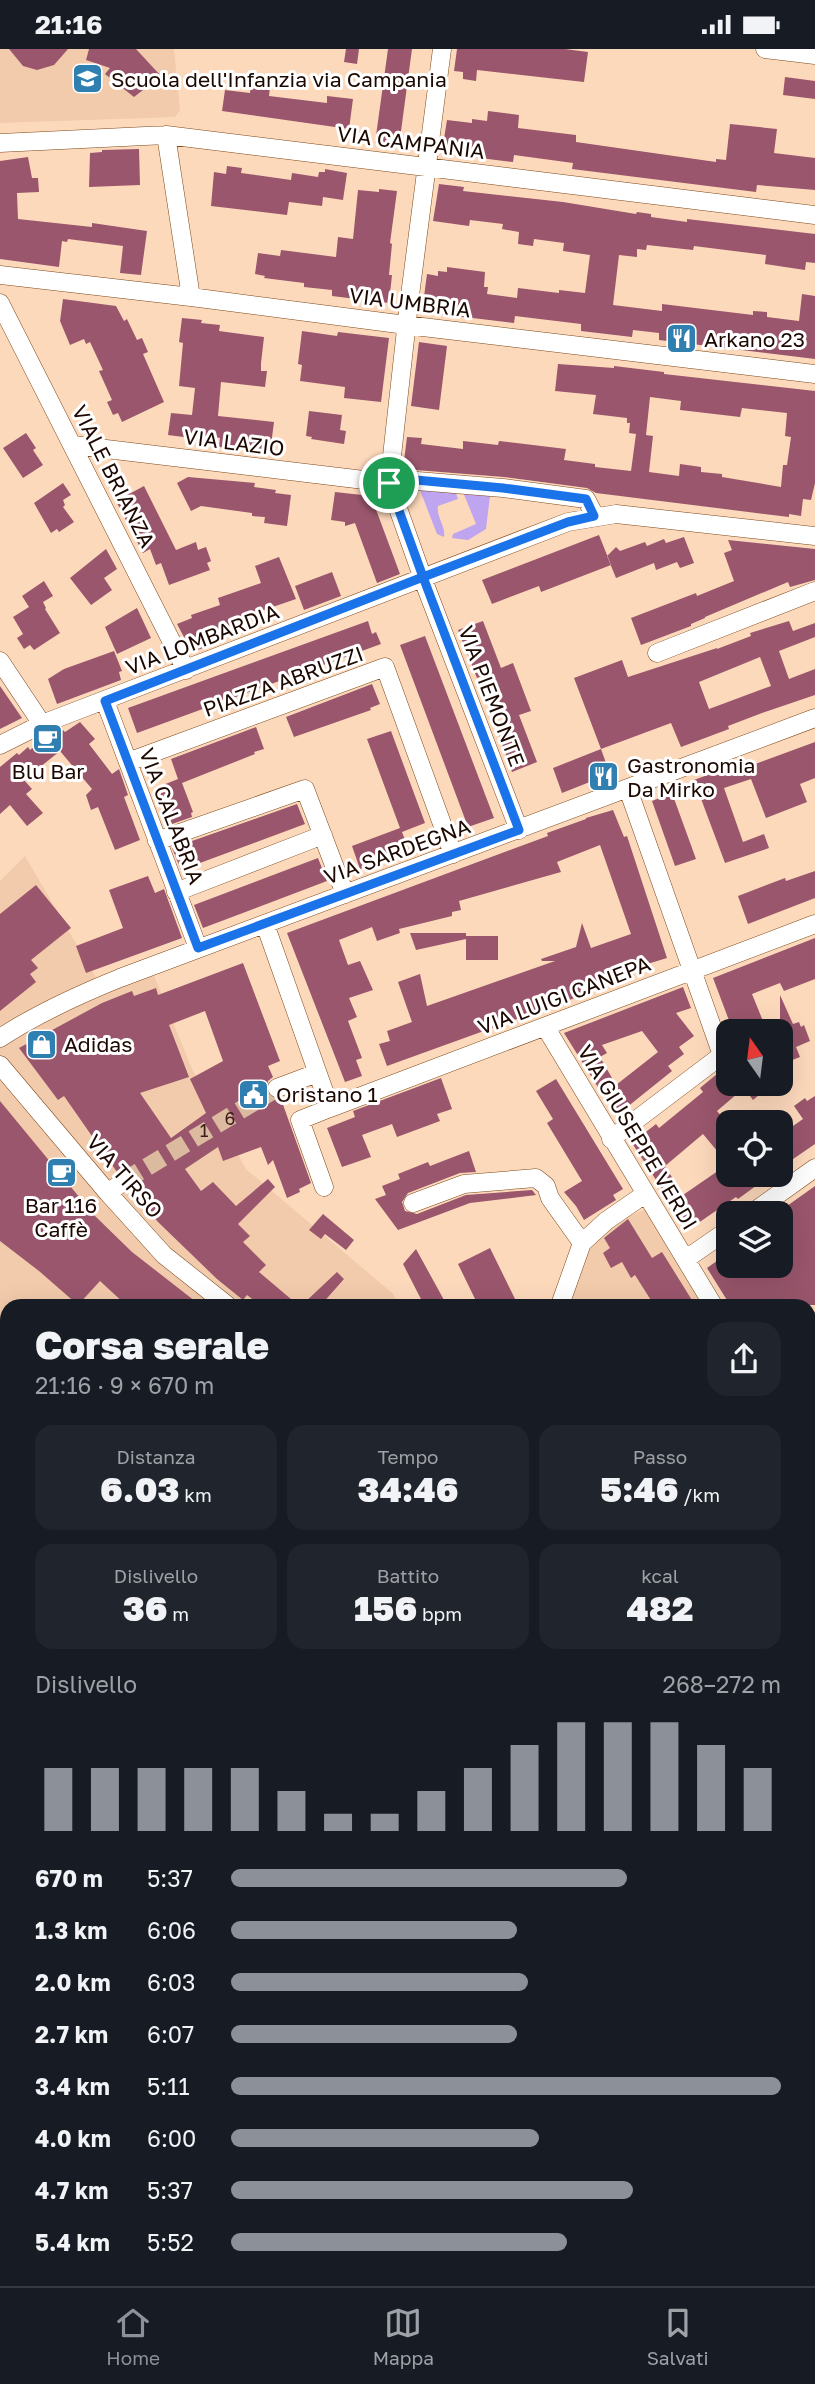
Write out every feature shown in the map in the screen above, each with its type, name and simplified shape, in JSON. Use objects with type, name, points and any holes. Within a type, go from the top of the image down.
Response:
[{"type":"street","points":[[389,483],[406,325],[442,49]]},
{"type":"street","points":[[765,49],[815,55]]},
{"type":"street","points":[[166,135],[191,297]]},
{"type":"street","name":"VIA CAMPANIA","points":[[0,143],[166,135],[815,215]]},
{"type":"street","name":"VIA UMBRIA","points":[[0,275],[815,374]]},
{"type":"street","name":"VIALE BRIANZA","points":[[0,303],[187,670]]},
{"type":"street","name":"VIA LAZIO","points":[[73,445],[389,483],[405,479],[586,499],[594,516]]},
{"type":"street","name":"VIA PIEMONTE","points":[[389,483],[519,830]]},
{"type":"street","points":[[594,516],[615,514],[815,536]]},
{"type":"street","name":"VIA LOMBARDIA","points":[[0,745],[42,724],[423,577],[568,522],[594,516]]},
{"type":"street","points":[[657,653],[815,591]]},
{"type":"street","points":[[0,661],[42,724]]},
{"type":"street","name":"PIAZZA ABRUZZI","points":[[128,762],[385,667],[453,854]]},
{"type":"street","name":"VIA CALABRIA","points":[[105,701],[198,948]]},
{"type":"street","name":"VIA SARDEGNA","points":[[0,1038],[26,1021],[81,994],[198,948],[815,718]]},
{"type":"street","points":[[157,841],[305,789],[345,894]]},
{"type":"street","points":[[611,1139],[722,1055],[628,789]]},
{"type":"street","points":[[176,891],[323,835]]},
{"type":"street","points":[[265,924],[330,1108]]},
{"type":"street","name":"VIA LUIGI CANEPA","points":[[324,1187],[300,1120],[815,924]]},
{"type":"street","name":"VIA GIUSEPPE VERDI","points":[[546,1028],[710,1299]]},
{"type":"street","name":"VIA TIRSO","points":[[0,1065],[164,1255],[219,1299]]},
{"type":"street","points":[[277,1088],[317,1073]]},
{"type":"street","points":[[768,1201],[815,1167]]},
{"type":"street","points":[[413,1203],[464,1184],[536,1178],[546,1186],[551,1198],[582,1243]]},
{"type":"street","points":[[108,1193],[124,1181]]},
{"type":"street","points":[[562,1299],[582,1243],[606,1221],[645,1194]]},
{"type":"street","points":[[687,1259],[716,1238]]},
{"type":"shaded area","name":"Scuola dell'Infanzia via Campania","points":[[0,49],[174,49],[180,110],[175,117],[0,123]]},
{"type":"shaded area","points":[[418,485],[455,490],[458,499],[438,506],[444,537],[437,534]]},
{"type":"shaded area","points":[[463,492],[490,496],[486,529],[468,540],[452,538],[453,534],[476,524]]},
{"type":"shaded area","points":[[25,856],[98,981],[153,973],[192,1069],[246,1169],[396,1299],[0,1299],[0,881]]},
{"type":"shaded area","points":[[651,1207],[716,1299],[552,1299],[558,1284],[613,1223]]},
{"type":"building","points":[[9,49],[68,49],[54,65],[37,70],[23,66]]},
{"type":"building","points":[[89,49],[136,49],[161,76],[134,97],[105,74],[110,68],[86,60]]},
{"type":"building","points":[[346,49],[359,49],[357,64],[344,62]]},
{"type":"building","points":[[388,49],[412,49],[399,146],[375,143]]},
{"type":"building","points":[[457,49],[565,49],[588,52],[584,82],[477,70],[476,81],[463,79],[463,72],[454,71]]},
{"type":"building","points":[[785,77],[815,81],[815,99],[783,95]]},
{"type":"building","points":[[251,84],[270,87],[269,96],[327,103],[327,96],[353,99],[349,129],[222,111],[225,90],[250,93]]},
{"type":"building","points":[[488,111],[519,115],[518,128],[576,135],[576,142],[716,162],[716,159],[726,160],[730,124],[777,129],[774,153],[815,158],[815,190],[757,185],[756,192],[572,169],[573,163],[514,155],[513,162],[442,151],[447,120],[472,123],[472,119],[487,121]]},
{"type":"building","points":[[139,149],[140,185],[89,187],[90,153]]},
{"type":"building","points":[[28,157],[32,178],[38,178],[39,192],[17,193],[18,219],[92,227],[92,223],[147,231],[141,275],[120,273],[123,246],[68,239],[67,242],[62,241],[59,267],[0,259],[0,161]]},
{"type":"building","points":[[227,166],[242,168],[241,173],[291,180],[292,173],[318,177],[319,172],[325,172],[325,169],[347,173],[343,200],[323,197],[322,206],[289,202],[287,215],[211,206],[214,172],[226,174]]},
{"type":"building","points":[[439,184],[464,187],[463,191],[563,202],[636,214],[637,212],[651,214],[651,217],[687,222],[687,219],[815,234],[815,263],[806,262],[805,270],[765,264],[766,255],[694,246],[693,250],[647,245],[646,250],[637,249],[637,257],[619,255],[613,305],[662,311],[662,304],[753,315],[753,311],[767,312],[767,317],[799,321],[802,294],[815,296],[815,359],[659,340],[659,333],[633,330],[632,337],[581,331],[581,324],[515,316],[514,323],[422,312],[427,274],[438,276],[438,271],[447,272],[447,267],[485,272],[484,287],[488,287],[487,294],[517,298],[518,288],[585,293],[590,255],[563,251],[564,243],[534,239],[533,246],[518,244],[519,232],[502,229],[503,224],[470,220],[469,226],[433,221]]},
{"type":"building","points":[[379,189],[397,191],[390,243],[389,275],[392,275],[389,303],[332,296],[332,290],[304,287],[304,283],[264,278],[265,276],[255,274],[258,253],[280,256],[281,250],[336,257],[338,237],[353,239],[358,190],[379,192]]},
{"type":"building","points":[[63,299],[116,306],[124,321],[127,319],[137,340],[142,338],[148,352],[143,354],[164,402],[122,422],[118,413],[113,415],[107,402],[112,400],[99,371],[103,370],[90,342],[86,344],[84,339],[70,345],[60,321]]},
{"type":"building","points":[[182,318],[220,325],[219,331],[264,337],[261,371],[267,371],[265,387],[221,382],[218,416],[274,422],[270,453],[219,447],[220,438],[192,434],[191,438],[168,435],[171,413],[192,415],[195,388],[179,386],[183,343],[179,342]]},
{"type":"building","points":[[302,331],[337,336],[338,332],[389,338],[381,402],[344,398],[345,387],[300,381],[302,365],[298,364]]},
{"type":"building","points":[[419,342],[447,346],[439,410],[411,406]]},
{"type":"building","points":[[558,364],[614,366],[815,391],[815,483],[811,500],[803,499],[801,516],[789,514],[789,517],[596,493],[587,488],[504,477],[403,469],[407,437],[422,438],[421,444],[463,449],[463,441],[498,445],[499,441],[566,449],[564,460],[631,471],[636,434],[629,433],[630,423],[627,423],[627,418],[593,414],[596,395],[555,391]],"holes":[[[650,397],[681,401],[680,410],[740,417],[742,408],[787,413],[785,436],[791,437],[787,465],[783,465],[781,487],[722,477],[722,474],[701,472],[701,467],[680,464],[679,476],[649,472],[653,436],[646,435]]]},
{"type":"building","points":[[309,411],[342,415],[340,430],[346,431],[344,444],[306,436]]},
{"type":"building","points":[[26,433],[43,465],[23,478],[3,448]]},
{"type":"building","points":[[188,477],[255,483],[254,487],[291,495],[287,526],[264,523],[265,517],[252,516],[252,513],[201,506],[191,511],[177,483]]},
{"type":"building","points":[[63,483],[71,495],[63,500],[63,507],[74,522],[59,532],[57,529],[51,533],[34,503]]},
{"type":"building","points":[[144,486],[176,550],[196,542],[198,550],[206,547],[211,561],[207,563],[210,570],[169,585],[161,563],[156,565],[150,549],[143,553],[116,501]]},
{"type":"building","points":[[335,492],[371,496],[400,574],[377,583],[355,523],[345,526],[345,522],[331,520]]},
{"type":"building","points":[[599,535],[611,565],[541,592],[539,586],[492,604],[482,580]]},
{"type":"building","points":[[684,537],[694,563],[680,568],[677,562],[656,570],[654,563],[616,578],[607,556],[616,547],[620,551],[645,542],[647,546],[664,539],[666,543]]},
{"type":"building","points":[[728,540],[815,549],[815,580],[790,587],[788,582],[705,617],[691,626],[641,645],[631,618],[734,581],[724,553],[732,550]]},
{"type":"building","points":[[106,549],[117,569],[104,578],[112,590],[91,605],[70,578]]},
{"type":"building","points":[[279,557],[296,599],[258,612],[259,615],[213,633],[217,643],[192,652],[177,624],[192,618],[191,615],[220,605],[218,598],[261,583],[255,566]]},
{"type":"building","points":[[332,572],[341,596],[304,610],[295,586]]},
{"type":"building","points":[[44,581],[53,596],[43,602],[45,609],[60,633],[34,650],[30,645],[24,649],[17,638],[23,634],[13,617],[29,607],[22,596]]},
{"type":"building","points":[[137,608],[151,638],[117,654],[105,627]]},
{"type":"building","points":[[368,621],[372,634],[376,632],[381,644],[137,733],[128,708]]},
{"type":"building","points":[[483,621],[501,668],[513,663],[531,711],[519,715],[537,762],[512,772],[495,724],[506,719],[489,673],[477,678],[458,630]]},
{"type":"building","points":[[789,621],[793,631],[815,623],[815,637],[779,651],[789,679],[815,669],[815,695],[728,726],[729,729],[681,747],[671,723],[601,749],[574,678],[622,660],[628,677],[717,649],[751,636],[750,633]],"holes":[[[760,657],[771,686],[709,709],[699,682]]]},
{"type":"building","points":[[425,636],[494,818],[468,827],[400,645]]},
{"type":"building","points":[[114,651],[122,671],[119,672],[121,680],[57,704],[48,679],[64,669]]},
{"type":"building","points":[[372,684],[380,704],[370,708],[371,710],[294,737],[286,717]]},
{"type":"building","points":[[0,686],[22,718],[0,729]]},
{"type":"building","points":[[80,722],[95,739],[89,744],[112,774],[119,769],[128,795],[124,797],[140,840],[115,850],[98,807],[91,810],[86,795],[92,789],[60,751],[24,780],[32,789],[26,794],[43,813],[27,826],[10,805],[0,814],[0,767],[17,753],[19,755],[28,747],[30,750],[51,736],[53,739],[63,730],[65,732]]},
{"type":"building","points":[[256,727],[264,749],[182,783],[193,812],[192,817],[172,824],[158,787],[178,779],[171,759]]},
{"type":"building","points":[[391,731],[425,823],[402,832],[409,850],[360,869],[352,846],[400,828],[367,739]]},
{"type":"building","points":[[815,742],[815,778],[800,784],[807,802],[766,818],[751,779],[724,788],[743,842],[764,834],[769,848],[725,863],[694,780],[745,761],[747,767]]},
{"type":"building","points":[[601,749],[610,774],[562,793],[553,768]]},
{"type":"building","points":[[672,793],[696,859],[675,866],[652,801]]},
{"type":"building","points":[[297,804],[305,824],[181,870],[172,848]]},
{"type":"building","points":[[613,810],[624,837],[627,836],[667,958],[631,969],[634,975],[567,1001],[387,1066],[379,1044],[390,1041],[387,1031],[412,1022],[398,982],[420,974],[427,1006],[555,961],[541,959],[576,947],[582,923],[591,948],[631,934],[600,845],[557,862],[561,872],[459,901],[461,910],[452,912],[452,916],[399,929],[400,933],[377,941],[372,927],[339,940],[348,965],[360,961],[373,990],[349,998],[357,1017],[348,1021],[362,1058],[356,1060],[362,1076],[345,1082],[287,933]]},
{"type":"building","points":[[318,858],[327,881],[203,928],[194,905]]},
{"type":"building","points":[[815,871],[815,898],[748,924],[738,896],[785,878],[786,881]]},
{"type":"building","points":[[148,876],[155,893],[164,889],[182,938],[86,973],[76,946],[123,928],[109,890]]},
{"type":"building","points":[[36,885],[71,928],[31,960],[38,968],[30,974],[36,982],[0,1011],[0,914]]},
{"type":"building","points":[[410,933],[498,936],[498,960],[466,960],[466,939],[416,950]]},
{"type":"building","points":[[815,938],[815,979],[784,991],[780,983],[752,994],[762,1019],[728,1019],[713,978]]},
{"type":"building","points":[[243,963],[280,1061],[268,1066],[273,1077],[268,1081],[266,1091],[270,1097],[281,1099],[311,1183],[287,1198],[273,1160],[268,1165],[261,1147],[223,1161],[218,1147],[185,1169],[201,1191],[213,1182],[236,1206],[268,1179],[275,1187],[238,1224],[250,1236],[243,1242],[266,1265],[259,1272],[291,1299],[252,1299],[247,1295],[242,1299],[217,1279],[158,1222],[131,1190],[135,1180],[133,1174],[123,1170],[117,1172],[64,1096],[58,1100],[19,1048],[102,1003],[132,991],[134,996],[156,988],[158,995]],"holes":[[[205,1011],[223,1061],[190,1079],[206,1113],[171,1138],[140,1093],[189,1077],[169,1025]]]},
{"type":"building","points":[[683,987],[691,1008],[676,1013],[694,1036],[679,1047],[684,1054],[668,1066],[672,1071],[616,1116],[564,1033]],"holes":[[[642,1031],[658,1052],[616,1085],[600,1057],[607,1053],[602,1045]]]},
{"type":"building","points":[[780,995],[791,1019],[780,1019]]},
{"type":"building","points":[[799,1022],[801,1027],[804,1025],[810,1041],[796,1047],[800,1057],[793,1060],[793,1024]]},
{"type":"building","points":[[716,1075],[716,1096],[735,1096],[716,1110],[716,1150],[703,1134],[665,1166],[683,1195],[716,1172],[716,1187],[754,1187],[738,1199],[736,1197],[730,1201],[716,1201],[716,1211],[691,1228],[671,1203],[632,1143],[656,1124],[659,1128],[703,1092],[700,1088]]},
{"type":"building","points":[[441,1078],[452,1109],[437,1114],[440,1121],[397,1137],[392,1124],[362,1135],[371,1157],[342,1167],[327,1128],[355,1117],[353,1111]]},
{"type":"building","points":[[556,1079],[623,1189],[613,1195],[616,1200],[584,1220],[564,1192],[582,1181],[547,1123],[553,1119],[536,1091]]},
{"type":"building","points":[[815,1096],[815,1144],[793,1159],[793,1126],[803,1119],[794,1106],[805,1098],[807,1101]]},
{"type":"building","points":[[0,1101],[94,1215],[132,1252],[192,1299],[120,1299],[100,1281],[84,1299],[71,1299],[0,1241]]},
{"type":"building","points":[[469,1151],[476,1172],[460,1173],[408,1193],[402,1202],[405,1211],[417,1214],[466,1195],[532,1190],[536,1195],[470,1203],[398,1230],[375,1199],[386,1195],[382,1186],[400,1179],[398,1174],[428,1162],[430,1166]]},
{"type":"building","points":[[815,1186],[815,1299],[726,1299],[707,1268],[716,1262],[716,1278],[793,1278],[793,1202]]},
{"type":"building","points":[[323,1214],[354,1240],[346,1250],[325,1234],[321,1239],[309,1230]]},
{"type":"building","points":[[628,1219],[652,1258],[662,1252],[691,1299],[650,1299],[635,1275],[631,1278],[622,1262],[611,1268],[603,1253],[610,1248],[604,1238]]},
{"type":"building","points":[[490,1248],[515,1299],[475,1299],[458,1264]]},
{"type":"building","points":[[416,1249],[443,1299],[421,1299],[403,1264]]},
{"type":"building","points":[[337,1272],[344,1279],[326,1299],[308,1299]]},
{"type":"tunnel","points":[[124,1181],[277,1088]]},
{"type":"place","name":"Scuola dell'Infanzia via Campania","points":[[88,79]]},
{"type":"place","name":"Arkano 23","points":[[681,339]]},
{"type":"place","name":"Blu Bar","points":[[48,739]]},
{"type":"place","name":"Gastronomia Da Mirko","points":[[604,777]]},
{"type":"place","name":"Adidas","points":[[41,1044]]},
{"type":"place","name":"Oristano 1","points":[[253,1094]]},
{"type":"place","name":"Bar 116 Caffè","points":[[61,1173]]},
{"type":"route","points":[[389,483],[405,479],[586,499],[594,516],[568,522],[423,577],[519,830],[198,948],[105,701],[423,577],[389,483]]}]
